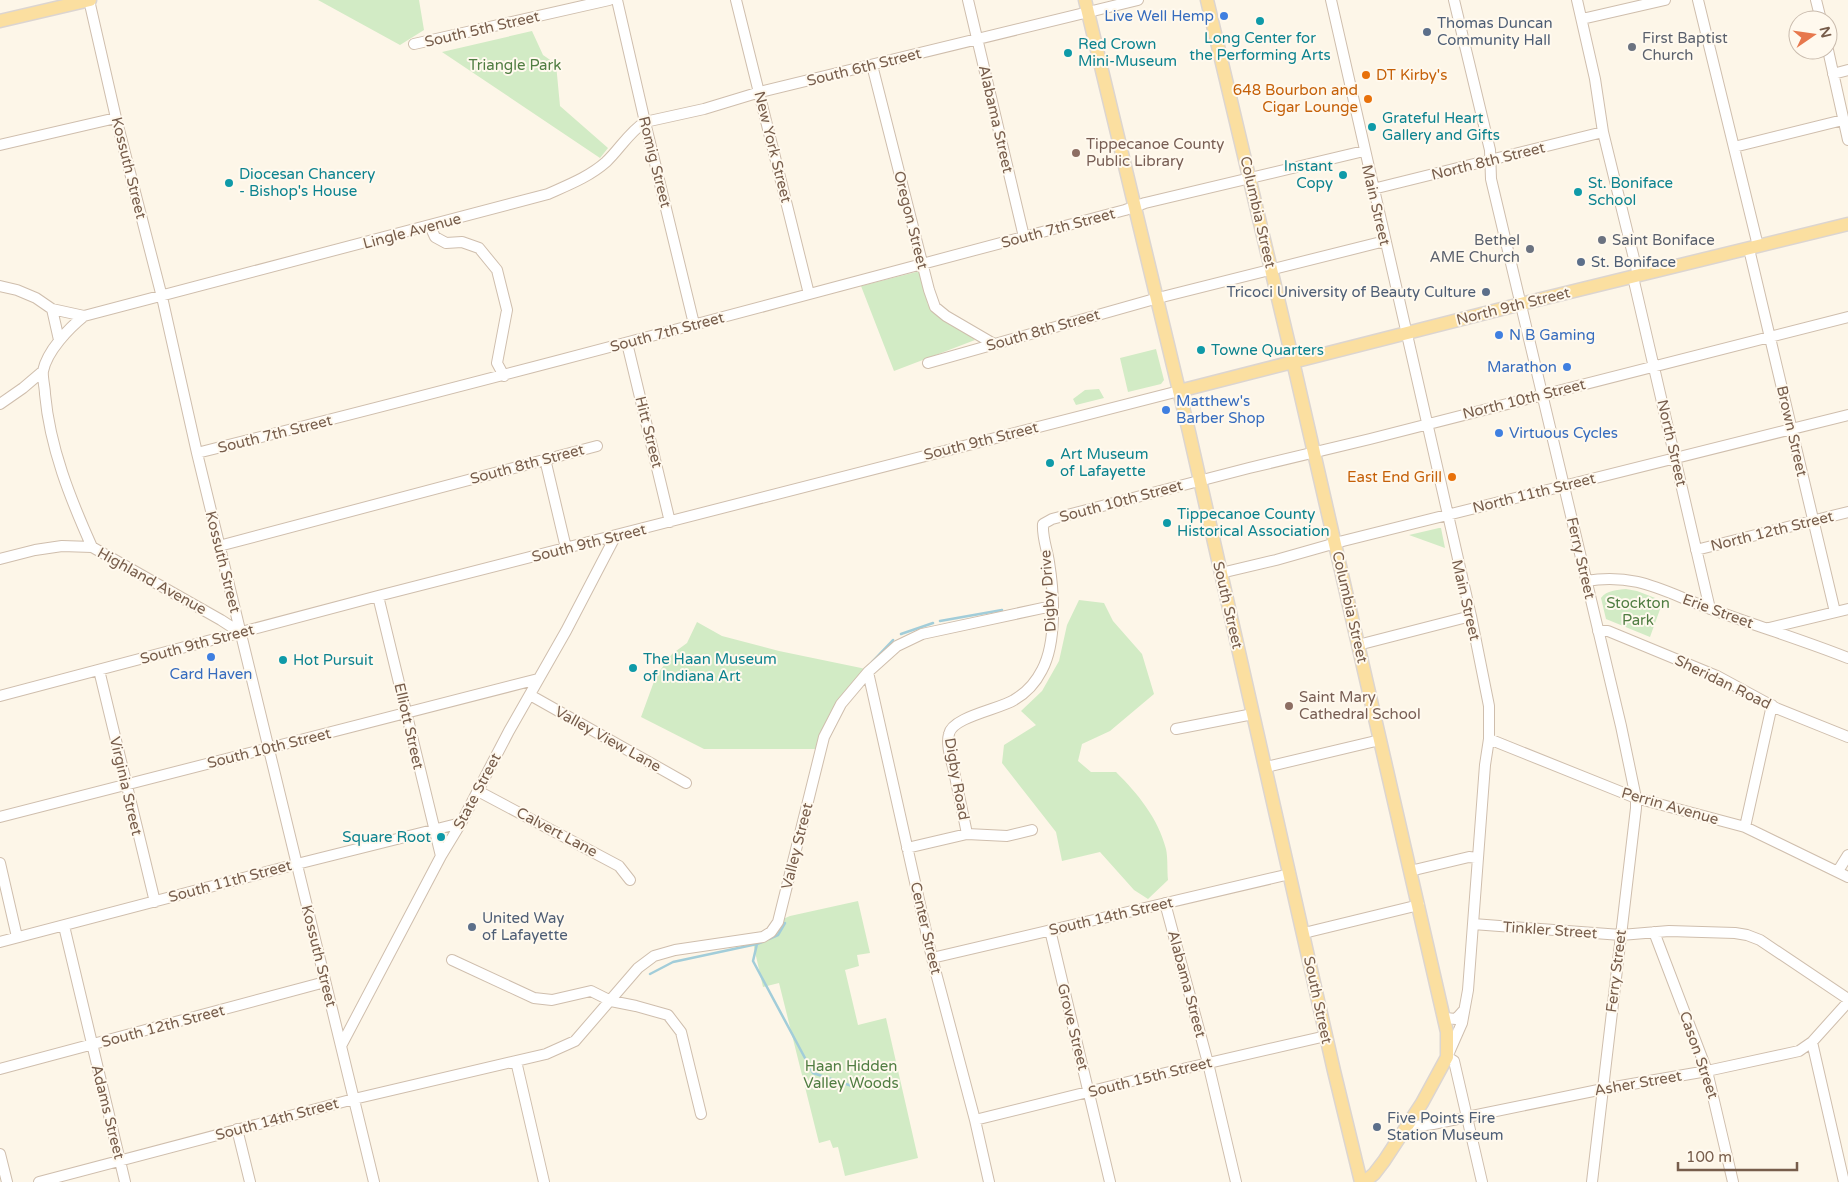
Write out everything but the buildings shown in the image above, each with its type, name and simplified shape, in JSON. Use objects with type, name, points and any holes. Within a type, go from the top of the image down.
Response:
[{"type":"main road","points":[[0,20],[90,0]]},
{"type":"main road","name":"Columbia Street","points":[[1207,0],[1293,361],[1445,1018],[1447,1057]]},
{"type":"main road","name":"South Street","points":[[1087,6],[1158,298],[1326,1036],[1363,1182]]},
{"type":"main road","name":"North 9th Street","points":[[1179,391],[1520,304],[1848,224]]},
{"type":"main road","name":"Main Street","points":[[1363,1182],[1374,1174],[1384,1161],[1422,1103],[1447,1057]]},
{"type":"street","name":"Kossuth Street","points":[[90,0],[116,118],[162,297],[219,546],[374,1182]]},
{"type":"street","name":"South 5th Street","points":[[414,44],[610,0]]},
{"type":"street","name":"Romig Street","points":[[617,0],[643,123],[694,324]]},
{"type":"street","name":"New York Street","points":[[736,0],[809,294]]},
{"type":"street","name":"Alabama Street","points":[[968,0],[1024,237]]},
{"type":"street","name":"South 6th Street","points":[[643,123],[704,109],[760,92],[977,39],[1087,6],[1138,0]]},
{"type":"street","name":"Main Street","points":[[1331,0],[1487,696],[1489,739],[1468,990],[1462,1024],[1447,1057]]},
{"type":"street","name":"Ferry Street","points":[[1454,0],[1490,150],[1491,180],[1541,395],[1622,726],[1636,798],[1592,1182]]},
{"type":"street","name":"North Street","points":[[1577,0],[1595,79],[1603,132],[1654,367],[1710,609]]},
{"type":"street","points":[[1582,19],[1665,0]]},
{"type":"street","name":"Brown Street","points":[[1698,0],[1734,147],[1770,337],[1836,612]]},
{"type":"street","points":[[1830,60],[1848,140]]},
{"type":"street","name":"Oregon Street","points":[[872,66],[935,307],[946,316],[994,344]]},
{"type":"street","points":[[1833,74],[1848,70]]},
{"type":"street","points":[[0,145],[116,118]]},
{"type":"street","points":[[1734,147],[1843,120]]},
{"type":"street","name":"Lingle Avenue","points":[[84,316],[548,194],[584,178],[606,162],[643,123]]},
{"type":"street","name":"North 8th Street","points":[[1373,189],[1603,132]]},
{"type":"street","name":"South 7th Street","points":[[197,453],[504,376],[1136,206],[1364,151]]},
{"type":"street","points":[[430,226],[435,237],[446,243],[462,242],[479,248],[497,270],[507,310],[497,363],[504,376]]},
{"type":"street","points":[[1158,298],[1385,241]]},
{"type":"street","points":[[0,286],[17,290],[36,298],[52,309],[84,316]]},
{"type":"street","name":"South 8th Street","points":[[928,364],[1158,298]]},
{"type":"street","points":[[52,309],[59,340]]},
{"type":"street","points":[[0,404],[43,371],[59,340],[84,316]]},
{"type":"street","name":"North 10th Street","points":[[1200,480],[1314,453],[1848,317]]},
{"type":"street","name":"Hitt Street","points":[[627,343],[670,522]]},
{"type":"street","points":[[43,371],[47,416],[52,438],[70,497],[92,547]]},
{"type":"street","name":"South 9th Street","points":[[0,696],[378,596],[615,537],[898,462],[1179,391]]},
{"type":"street","name":"North 11th Street","points":[[1221,573],[1848,415]]},
{"type":"street","name":"South 8th Street","points":[[219,546],[597,446]]},
{"type":"street","points":[[546,459],[566,548]]},
{"type":"street","name":"South 10th Street","points":[[1044,524],[1052,519],[1200,480]]},
{"type":"street","name":"North 12th Street","points":[[1696,550],[1848,512]]},
{"type":"street","name":"Digby Drive","points":[[1033,684],[1043,670],[1052,638],[1049,563],[1043,532],[1044,524]]},
{"type":"street","name":"State Street","points":[[340,1046],[615,537]]},
{"type":"street","name":"Highland Avenue","points":[[0,559],[35,550],[92,547],[221,620],[240,633]]},
{"type":"street","name":"Erie Street","points":[[1586,581],[1617,579],[1645,582],[1710,609],[1768,628],[1848,658]]},
{"type":"street","name":"Elliott Street","points":[[378,596],[441,856]]},
{"type":"street","name":"Valley Street","points":[[516,1061],[546,1054],[575,1041],[638,968],[654,956],[675,950],[763,938],[771,932],[778,922],[824,737],[841,704],[868,672],[897,646],[922,634],[1052,606]]},
{"type":"street","points":[[1768,628],[1848,609]]},
{"type":"street","points":[[1358,645],[1470,616]]},
{"type":"street","name":"Sheridan Road","points":[[1598,631],[1608,631],[1717,676],[1772,705],[1848,737]]},
{"type":"street","name":"Virginia Street","points":[[98,670],[155,902]]},
{"type":"street","name":"Center Street","points":[[868,672],[932,958],[975,1120],[989,1182]]},
{"type":"street","name":"South 10th Street","points":[[0,817],[538,679]]},
{"type":"street","name":"Digby Road","points":[[907,848],[967,834],[950,755],[949,732],[960,721],[1016,700],[1033,684]]},
{"type":"street","name":"Valley View Lane","points":[[530,695],[686,783]]},
{"type":"street","points":[[1745,827],[1772,705]]},
{"type":"street","points":[[1176,728],[1253,714]]},
{"type":"street","name":"Perrin Avenue","points":[[1489,739],[1636,798],[1745,827],[1848,877]]},
{"type":"street","points":[[1266,767],[1380,740]]},
{"type":"street","name":"Calvert Lane","points":[[478,791],[619,866],[630,880]]},
{"type":"street","name":"South 11th Street","points":[[0,942],[296,864],[461,823]]},
{"type":"street","points":[[967,834],[1008,836],[1032,830]]},
{"type":"street","points":[[1838,871],[1848,855]]},
{"type":"street","points":[[1410,871],[1469,857],[1478,858]]},
{"type":"street","points":[[0,863],[17,937]]},
{"type":"street","name":"South 14th Street","points":[[932,958],[1290,874]]},
{"type":"street","name":"Alabama Street","points":[[1166,903],[1208,1063],[1236,1182]]},
{"type":"street","points":[[1304,933],[1419,905]]},
{"type":"street","name":"Tinkler Street","points":[[1473,924],[1621,934],[1729,932],[1746,935],[1760,940],[1848,1001]]},
{"type":"street","name":"Adams Street","points":[[64,926],[124,1182]]},
{"type":"street","name":"Grove Street","points":[[1050,930],[1110,1182]]},
{"type":"street","name":"Cason Street","points":[[1654,932],[1708,1071],[1733,1182]]},
{"type":"street","points":[[452,960],[534,998],[552,1000],[592,991],[610,1001],[668,1015],[681,1032],[701,1114]]},
{"type":"street","name":"South 12th Street","points":[[0,1069],[325,982]]},
{"type":"street","name":"Asher Street","points":[[1409,1122],[1418,1126],[1603,1089],[1708,1071],[1799,1051],[1812,1042],[1848,1001]]},
{"type":"street","points":[[1445,1018],[1456,1018],[1464,1010]]},
{"type":"street","name":"South 15th Street","points":[[975,1120],[1326,1036]]},
{"type":"street","points":[[1812,1042],[1844,1182]]},
{"type":"street","name":"Columbia Street","points":[[1447,1057],[1454,1061],[1482,1182]]},
{"type":"street","points":[[516,1061],[544,1182]]},
{"type":"street","name":"South 14th Street","points":[[39,1182],[354,1099],[516,1061]]},
{"type":"street","points":[[237,1129],[250,1182]]},
{"type":"street","points":[[0,1154],[7,1182]]},
{"type":"green space","points":[[318,0],[419,0],[424,30],[400,45]]},
{"type":"green space","name":"Triangle Park","points":[[532,31],[543,55],[556,64],[560,106],[608,148],[600,158],[442,52]]},
{"type":"green space","points":[[920,271],[928,305],[942,319],[965,330],[975,340],[894,371],[861,286]]},
{"type":"green space","points":[[1156,349],[1164,380],[1161,384],[1128,392],[1120,358]]},
{"type":"green space","points":[[1099,389],[1104,398],[1076,405],[1073,399],[1085,390]]},
{"type":"green space","points":[[1441,528],[1445,548],[1409,535]]},
{"type":"green space","name":"Stockton Park","points":[[1626,589],[1663,601],[1650,637],[1606,619],[1601,598],[1603,595],[1616,590]]},
{"type":"green space","points":[[1079,600],[1104,603],[1113,621],[1142,654],[1154,694],[1110,731],[1082,744],[1078,761],[1091,772],[1116,772],[1146,807],[1158,827],[1166,849],[1168,880],[1148,899],[1134,890],[1100,852],[1062,861],[1056,832],[1002,763],[1004,745],[1036,725],[1021,711],[1042,691],[1059,661],[1067,625]]},
{"type":"green space","points":[[697,622],[722,636],[779,651],[866,669],[817,749],[704,749],[641,717],[656,676],[672,654],[687,643]]},
{"type":"green space","name":"Haan Hidden Valley Woods","points":[[858,901],[870,953],[857,955],[859,966],[845,970],[858,1025],[886,1018],[918,1158],[845,1176],[838,1147],[833,1148],[830,1140],[819,1143],[779,983],[763,987],[753,943],[783,919],[790,916]]},
{"type":"waterway","points":[[940,621],[1002,610]]},
{"type":"waterway","points":[[901,634],[933,623]]},
{"type":"waterway","points":[[872,662],[893,640]]},
{"type":"waterway","points":[[769,939],[778,935],[785,923]]},
{"type":"waterway","points":[[762,942],[757,944],[753,961],[813,1073],[855,1087]]},
{"type":"waterway","points":[[650,974],[673,962],[757,944]]},
{"type":"place","name":"Live Well Hemp","points":[[1224,16]]},
{"type":"place","name":"Long Center for the Performing Arts","points":[[1260,21]]},
{"type":"place","name":"Thomas Duncan Community Hall","points":[[1427,32]]},
{"type":"place","name":"First Baptist Church","points":[[1632,47]]},
{"type":"place","name":"Red Crown Mini-Museum","points":[[1068,53]]},
{"type":"place","name":"DT Kirby's","points":[[1366,75]]},
{"type":"place","name":"648 Bourbon and Cigar Lounge","points":[[1368,99]]},
{"type":"place","name":"Grateful Heart Gallery and Gifts","points":[[1372,127]]},
{"type":"place","name":"Tippecanoe County Public Library","points":[[1076,153]]},
{"type":"place","name":"Instant Copy","points":[[1343,175]]},
{"type":"place","name":"Diocesan Chancery - Bishop's House","points":[[229,183]]},
{"type":"place","name":"St. Boniface School","points":[[1578,192]]},
{"type":"place","name":"Saint Boniface","points":[[1602,240]]},
{"type":"place","name":"Bethel AME Church","points":[[1530,249]]},
{"type":"place","name":"St. Boniface","points":[[1581,262]]},
{"type":"place","name":"Tricoci University of Beauty Culture","points":[[1486,292]]},
{"type":"place","name":"N B Gaming","points":[[1499,335]]},
{"type":"place","name":"Towne Quarters","points":[[1201,350]]},
{"type":"place","name":"Marathon","points":[[1567,367]]},
{"type":"place","name":"Matthew's Barber Shop","points":[[1166,410]]},
{"type":"place","name":"Virtuous Cycles","points":[[1499,433]]},
{"type":"place","name":"Art Museum of Lafayette","points":[[1050,463]]},
{"type":"place","name":"East End Grill","points":[[1452,477]]},
{"type":"place","name":"Tippecanoe County Historical Association","points":[[1167,523]]},
{"type":"place","name":"Card Haven","points":[[211,657]]},
{"type":"place","name":"Hot Pursuit","points":[[283,660]]},
{"type":"place","name":"The Haan Museum of Indiana Art","points":[[633,668]]},
{"type":"place","name":"Saint Mary Cathedral School","points":[[1289,706]]},
{"type":"place","name":"Square Root","points":[[441,837]]},
{"type":"place","name":"United Way of Lafayette","points":[[472,927]]},
{"type":"place","name":"Five Points Fire Station Museum","points":[[1377,1127]]}]
